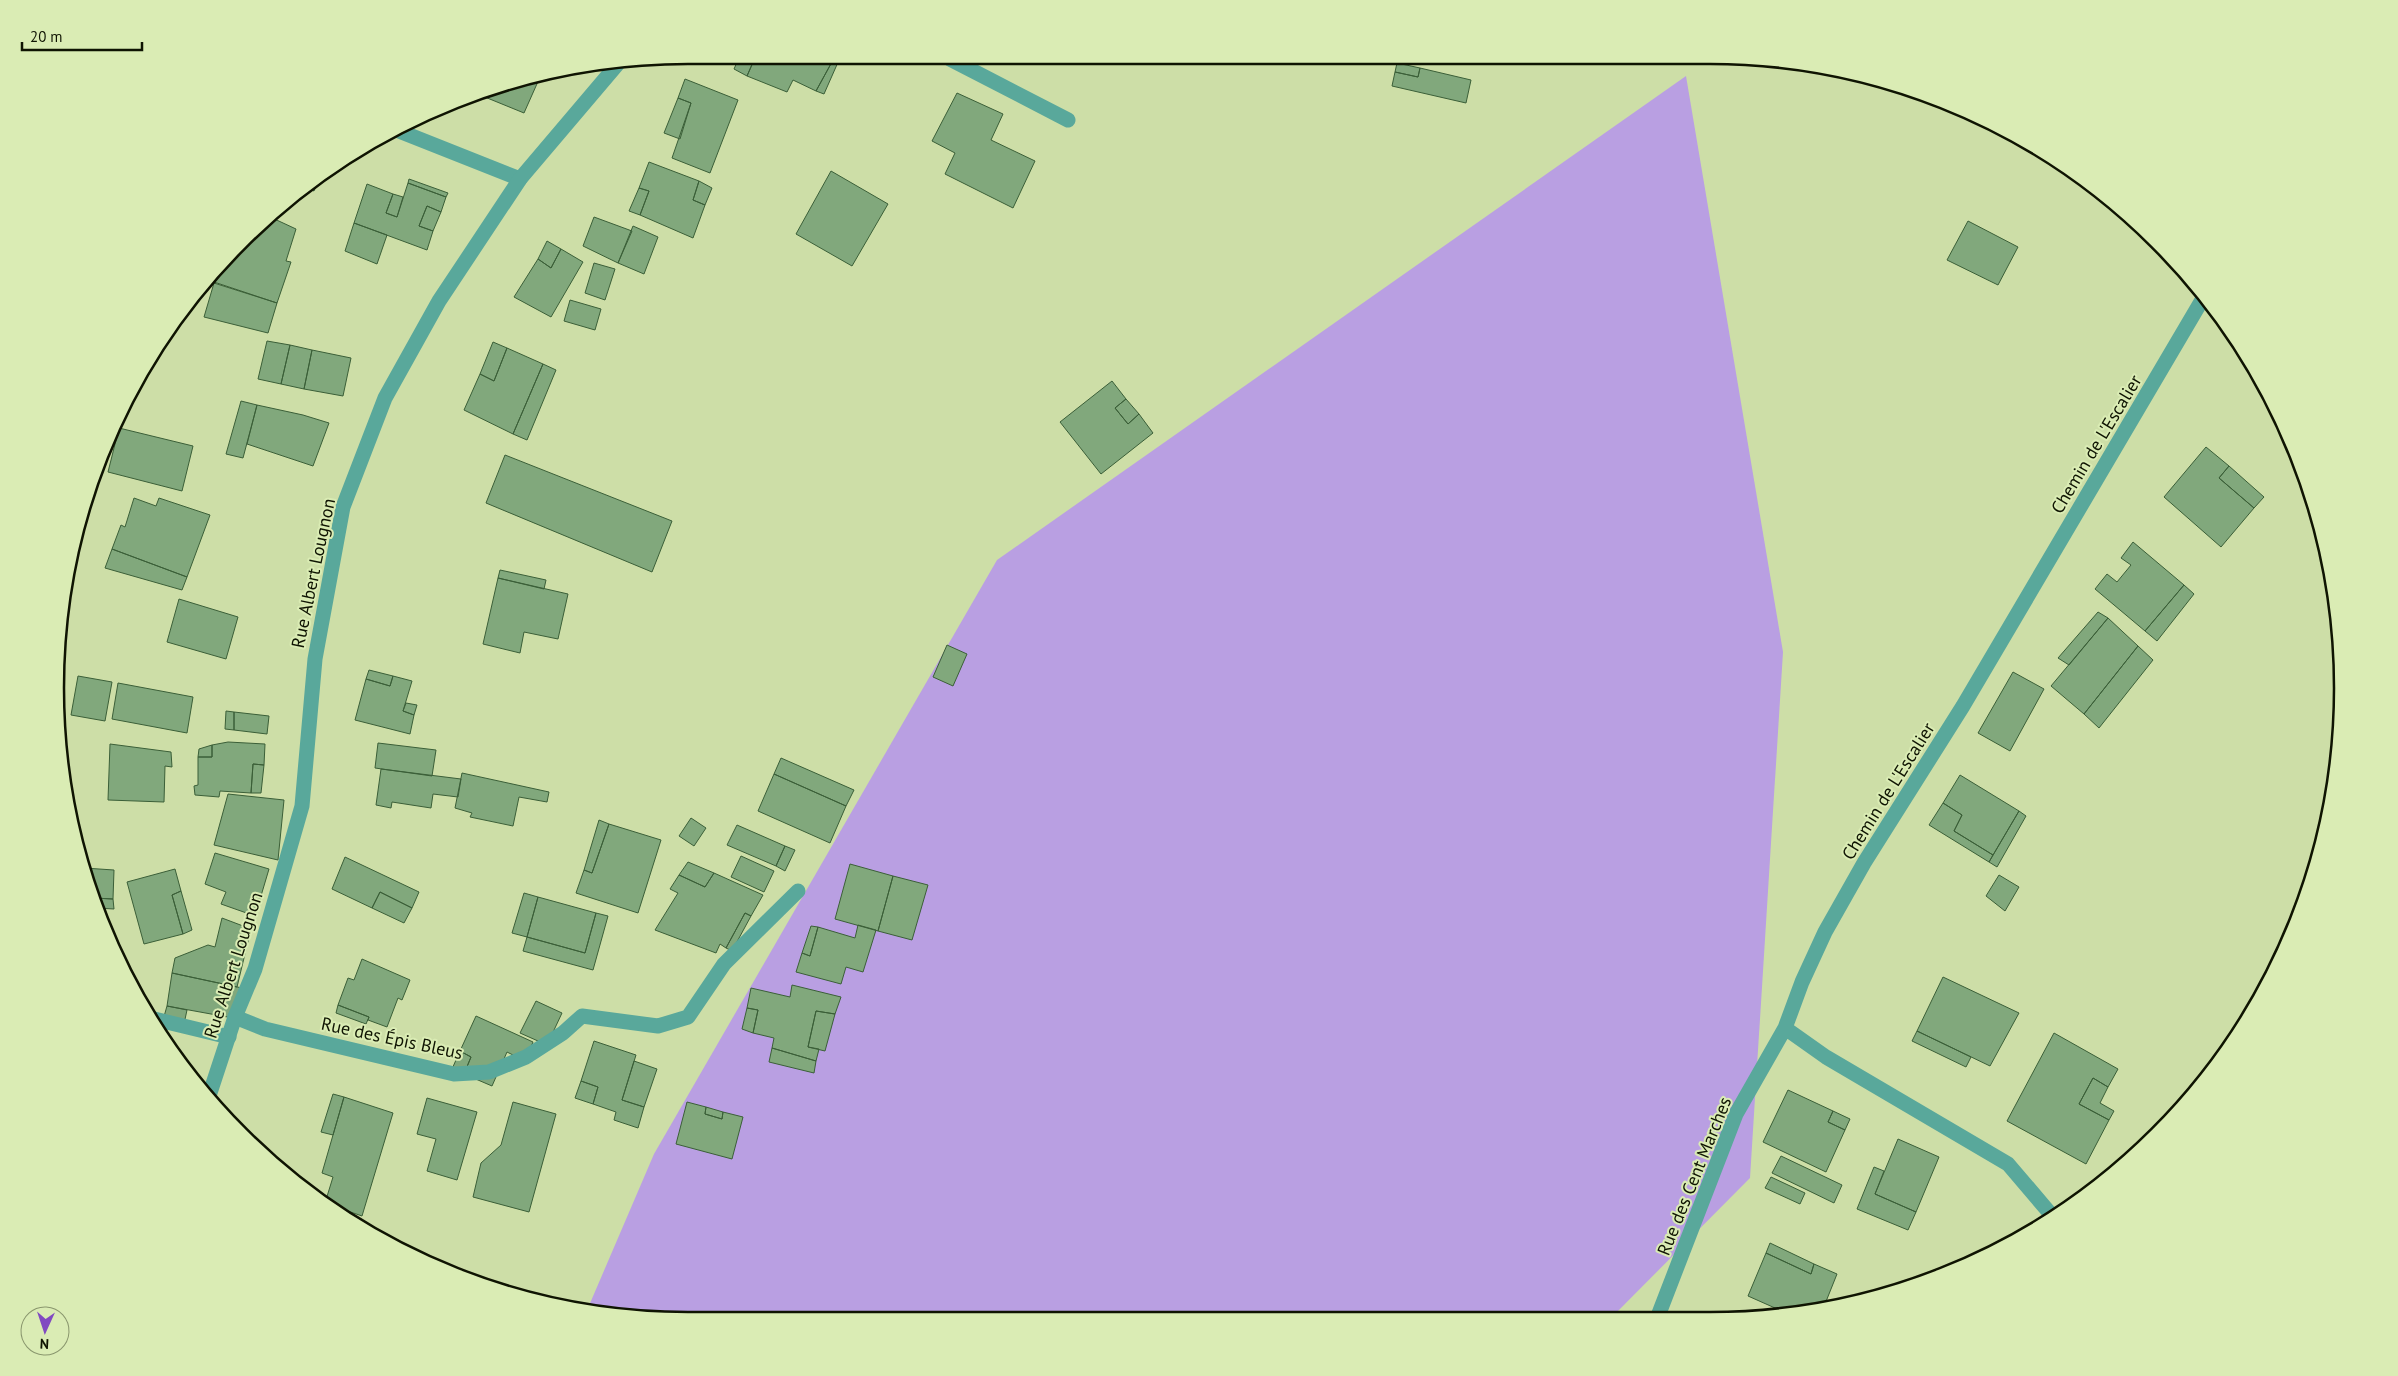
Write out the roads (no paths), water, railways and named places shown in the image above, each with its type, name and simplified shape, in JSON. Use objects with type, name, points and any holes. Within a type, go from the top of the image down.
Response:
[{"type":"street","points":[[960,64],[1068,120]]},
{"type":"street","name":"Rue Albert Lougnon","points":[[211,1090],[235,1017],[255,969],[302,806],[315,659],[343,507],[385,398],[438,301],[520,179],[614,68]]},
{"type":"street","points":[[403,133],[520,179]]},
{"type":"street","name":"Chemin de L'Escalier","points":[[1785,1028],[1802,982],[1825,932],[1864,863],[1963,706],[2201,303]]},
{"type":"street","name":"Rue des Épis Bleus","points":[[235,1017],[265,1029],[454,1074],[489,1072],[526,1058],[563,1033],[582,1016],[658,1026],[688,1016],[724,964],[798,891]]},
{"type":"street","points":[[160,1020],[229,1036]]},
{"type":"street","points":[[1785,1028],[1804,1040],[1826,1058],[2008,1164],[2049,1212]]},
{"type":"street","name":"Rue des Cent Marches","points":[[1660,1312],[1736,1114],[1785,1028]]}]
